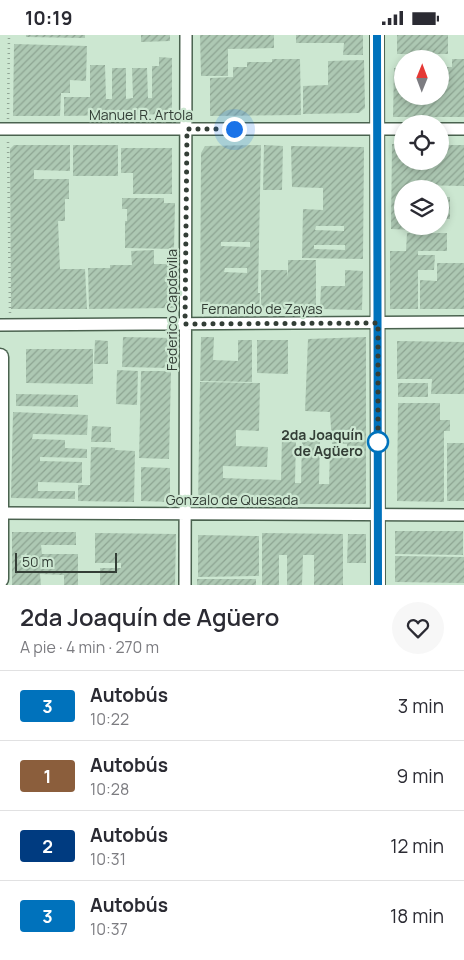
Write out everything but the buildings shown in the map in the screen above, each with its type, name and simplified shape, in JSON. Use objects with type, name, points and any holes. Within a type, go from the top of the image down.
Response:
[{"type":"main road","points":[[0,357],[0,579]]},
{"type":"street","name":"Federico Capdevila","points":[[185,585],[186,35]]},
{"type":"street","points":[[377,35],[378,585]]},
{"type":"street","name":"Manuel R. Artola","points":[[4,129],[394,129]]},
{"type":"street","points":[[449,129],[464,129]]},
{"type":"street","name":"Fernando de Zayas","points":[[5,325],[464,322]]},
{"type":"street","name":"Gonzalo de Quesada","points":[[0,513],[464,515]]},
{"type":"path","points":[[5,325],[4,129],[9,35]]},
{"type":"bus line","name":"3","points":[[377,35],[378,585]]},
{"type":"place","name":"2da Joaquín de Agüero","points":[[378,442]]},
{"type":"route","points":[[234,129],[187,129],[185,324],[378,323],[378,442]]}]
